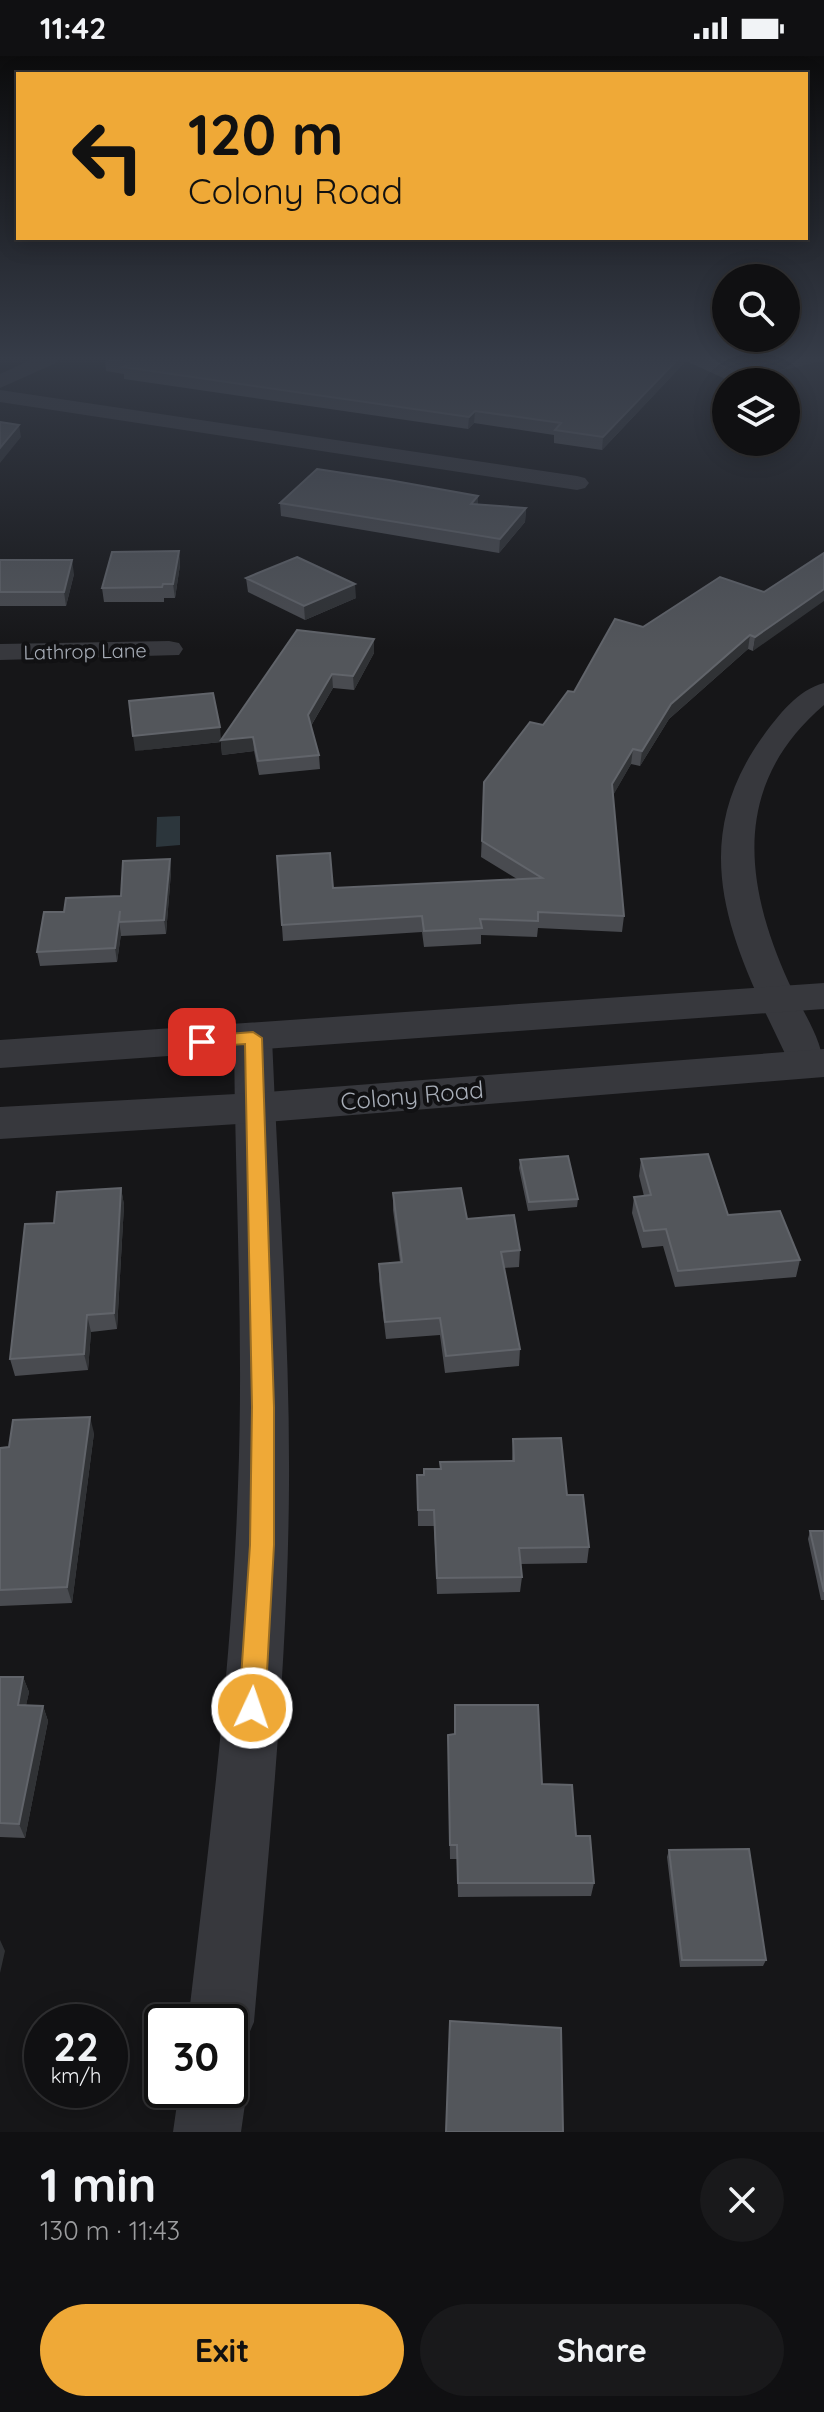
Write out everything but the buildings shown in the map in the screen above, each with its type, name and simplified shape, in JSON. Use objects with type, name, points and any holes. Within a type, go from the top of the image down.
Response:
[{"type":"street","points":[[397,456],[577,483]]},
{"type":"street","name":"Lathrop Lane","points":[[0,652],[169,649]]},
{"type":"street","points":[[817,1064],[779,999],[746,926],[738,896],[738,828],[746,794],[766,755],[791,721],[824,692]]},
{"type":"street","points":[[0,1054],[824,996]]},
{"type":"street","points":[[223,2004],[249,1757],[262,1545],[263,1407],[253,1038]]},
{"type":"street","name":"Colony Road","points":[[0,1123],[254,1108],[817,1064]]},
{"type":"street","points":[[207,2132],[210,2108]]},
{"type":"shaded area","points":[[180,816],[180,845],[156,847],[157,817]]},
{"type":"route","points":[[202,1042],[253,1038],[263,1407],[262,1545],[252,1708]]}]
